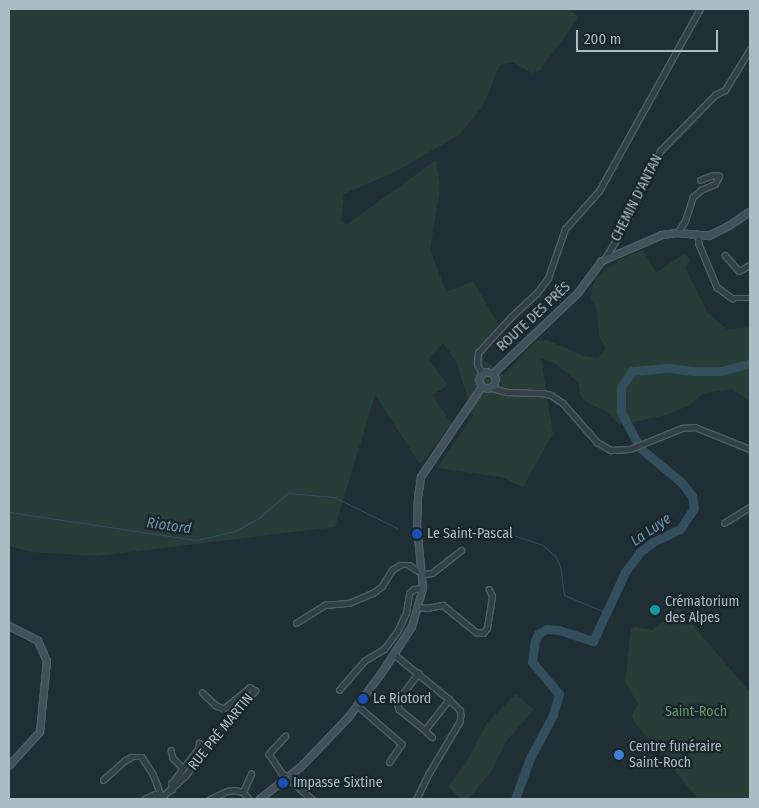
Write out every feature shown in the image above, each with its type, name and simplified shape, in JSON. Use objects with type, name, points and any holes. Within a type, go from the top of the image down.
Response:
[{"type":"street","points":[[482,374],[477,364],[478,353],[511,317],[536,294],[548,278],[566,229],[599,191],[700,9]]},
{"type":"street","name":"CHEMIN D'ANTAN","points":[[604,260],[623,228],[660,151],[715,95],[725,90],[750,49]]},
{"type":"street","points":[[677,233],[685,222],[693,197],[718,181],[719,176],[712,176],[701,180]]},
{"type":"street","name":"ROUTE DES PRÉS","points":[[493,374],[578,293],[595,268],[604,260],[642,242],[677,233],[698,236],[719,232],[749,215]]},
{"type":"street","points":[[698,236],[699,244],[718,287],[732,298],[750,298]]},
{"type":"street","points":[[725,255],[739,271],[750,265]]},
{"type":"street","points":[[482,387],[479,380],[482,374],[489,372],[493,374],[496,382],[507,392]]},
{"type":"street","points":[[492,388],[496,382]]},
{"type":"street","points":[[482,387],[507,392],[543,392],[551,395],[563,403],[590,436],[604,447],[618,451],[630,449],[682,428],[695,427],[750,449]]},
{"type":"street","points":[[263,798],[288,779],[319,749],[358,706],[395,655],[412,627],[423,588],[417,526],[421,477],[430,460],[482,387]]},
{"type":"street","points":[[724,523],[750,508]]},
{"type":"street","points":[[296,623],[326,606],[349,604],[373,593],[382,586],[392,570],[400,565],[409,566],[423,574],[438,570],[462,550]]},
{"type":"street","points":[[339,690],[364,661],[384,649],[397,632],[406,613],[410,593],[414,589],[423,588]]},
{"type":"street","points":[[419,607],[427,608],[443,605],[476,632],[483,633],[487,628],[492,596],[489,590]]},
{"type":"street","points":[[9,626],[38,641],[47,661],[40,732],[9,766]]},
{"type":"street","points":[[395,655],[419,673],[460,710],[460,722],[429,774],[417,799]]},
{"type":"street","points":[[419,673],[397,702],[397,706],[432,737]]},
{"type":"street","name":"RUE PRÉ MARTIN","points":[[161,798],[186,776],[228,720],[255,692],[254,689],[250,688],[229,707],[224,708],[216,706],[202,693]]},
{"type":"street","points":[[425,730],[449,699]]},
{"type":"street","points":[[358,706],[402,744],[390,762]]},
{"type":"street","points":[[286,736],[269,754],[288,779],[312,799]]},
{"type":"street","points":[[172,790],[171,784],[182,767],[198,749],[199,743]]},
{"type":"street","points":[[171,750],[173,758],[182,767]]},
{"type":"street","points":[[103,780],[124,761],[137,756],[145,760],[153,774],[161,798]]},
{"type":"street","points":[[242,792],[251,774]]},
{"type":"street","points":[[210,799],[227,791],[242,792],[248,799]]},
{"type":"street","points":[[144,799],[155,794],[161,798]]},
{"type":"green space","points":[[9,9],[569,9],[579,17],[540,70],[532,73],[512,62],[500,65],[483,106],[459,135],[397,171],[344,194],[341,220],[346,225],[436,160],[440,189],[430,249],[446,292],[471,282],[474,283],[498,324],[484,360],[504,375],[536,341],[547,340],[584,356],[598,358],[606,349],[599,336],[597,310],[591,299],[592,287],[596,279],[607,267],[615,266],[619,259],[643,250],[656,273],[685,253],[690,261],[685,267],[708,313],[727,329],[750,327],[750,401],[732,389],[704,393],[690,405],[666,415],[620,425],[606,411],[588,403],[580,395],[578,382],[556,364],[541,358],[553,434],[523,487],[501,477],[437,468],[473,416],[456,361],[443,343],[428,359],[448,385],[432,395],[452,424],[420,464],[375,395],[335,527],[97,556],[31,552],[9,546]]},
{"type":"green space","name":"Saint-Roch","points":[[678,608],[750,692],[750,799],[698,799],[633,720],[632,715],[638,704],[625,682],[631,629],[635,627],[653,630]]},
{"type":"green space","points":[[516,694],[534,710],[507,740],[492,770],[469,799],[461,799],[448,786],[466,763],[487,723]]},
{"type":"waterway","name":"La Luye","points":[[515,799],[530,758],[553,715],[559,694],[532,662],[538,634],[546,629],[559,630],[593,641],[625,572],[640,552],[653,542],[680,529],[694,508],[692,496],[681,482],[640,448],[621,412],[621,387],[632,371],[669,368],[693,371],[721,371],[750,363]]},
{"type":"waterway","name":"Riotord","points":[[9,512],[196,540],[235,531],[260,517],[288,493],[334,497],[397,528]]},
{"type":"waterway","points":[[501,531],[543,545],[555,556],[560,566],[564,595],[607,613]]},
{"type":"place","name":"Le Saint-Pascal","points":[[417,534]]},
{"type":"place","name":"Crématorium des Alpes","points":[[655,610]]},
{"type":"place","name":"Le Riotord","points":[[363,699]]},
{"type":"place","name":"Centre funéraire Saint-Roch","points":[[619,755]]},
{"type":"place","name":"Impasse Sixtine","points":[[283,783]]}]
